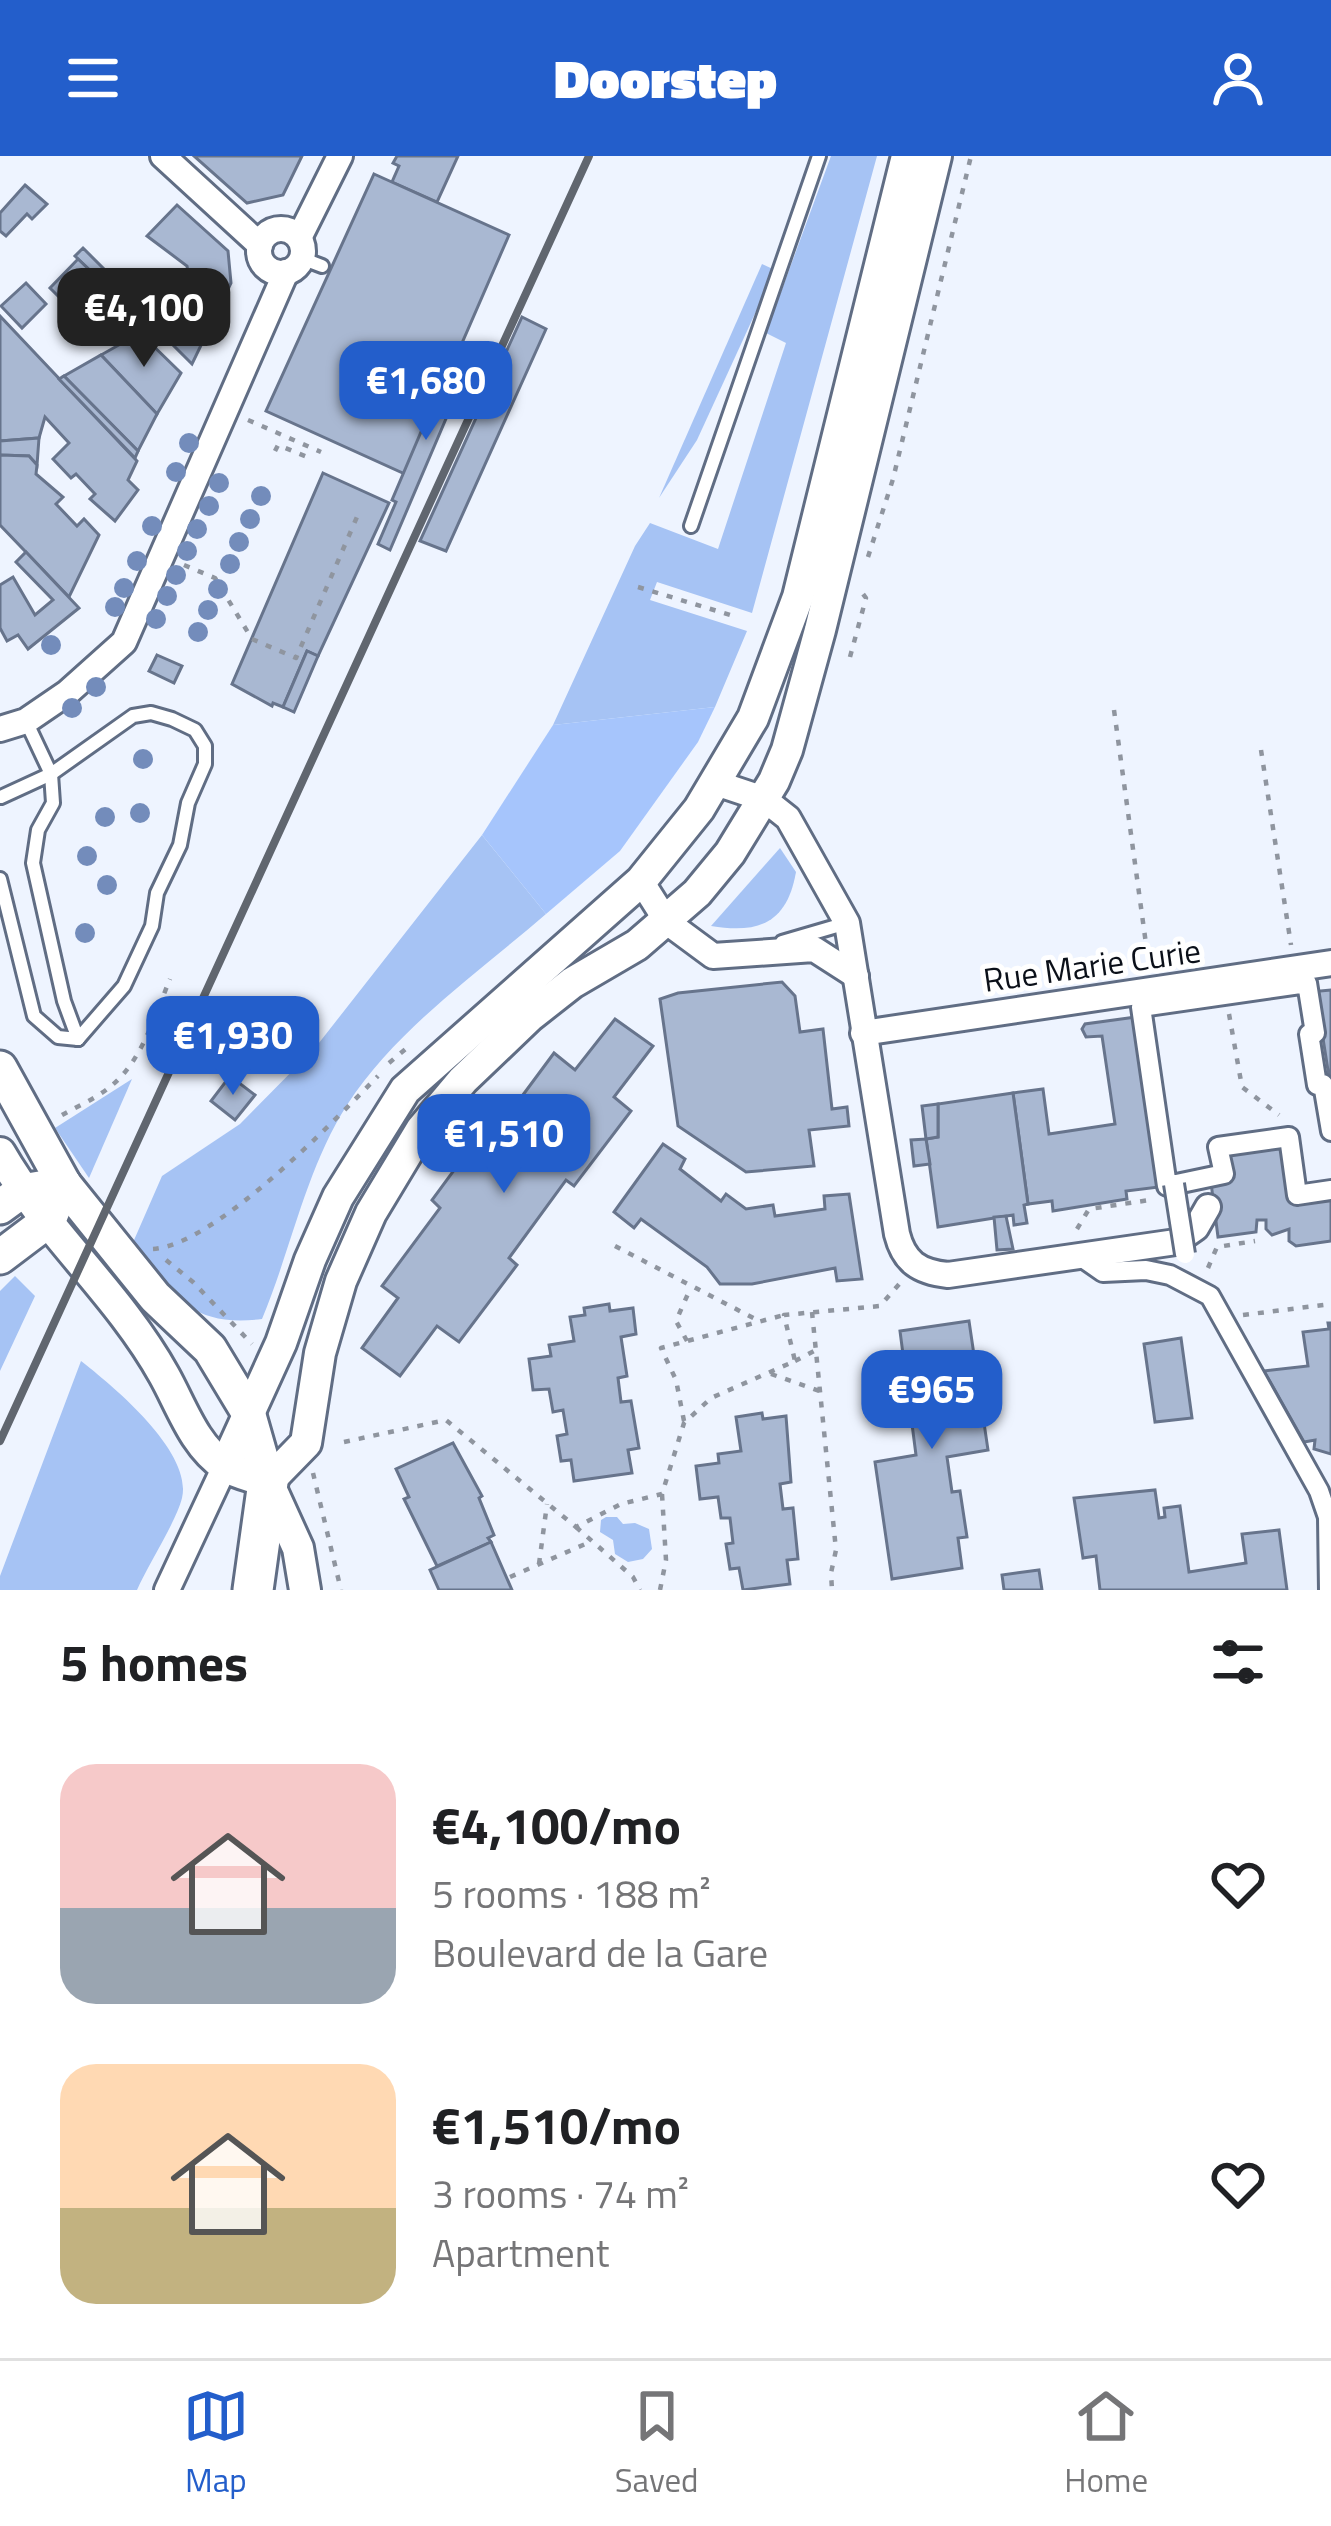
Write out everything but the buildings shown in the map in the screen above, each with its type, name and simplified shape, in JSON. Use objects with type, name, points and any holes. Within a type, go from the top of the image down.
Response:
[{"type":"highway","points":[[253,1590],[268,1482]]},
{"type":"main road","points":[[0,1068],[64,1184],[154,1297],[210,1349],[248,1412],[268,1482]]},
{"type":"main road","points":[[11,1199],[64,1184]]},
{"type":"main road","points":[[0,1257],[49,1220],[64,1184]]},
{"type":"street","points":[[163,156],[260,244],[265,266],[275,272],[302,258]]},
{"type":"street","points":[[0,729],[26,721],[98,669],[124,642],[226,410],[302,258],[340,156]]},
{"type":"street","points":[[167,1590],[274,1358],[338,1197],[405,1090],[641,881],[684,831],[716,783],[770,680],[798,597],[907,156]]},
{"type":"street","points":[[268,1482],[306,1443],[320,1352],[341,1281],[371,1213],[422,1130],[463,1080],[530,1016],[667,922],[730,853],[764,800],[787,750],[820,630],[936,156]]},
{"type":"street","points":[[260,244],[274,230],[287,230],[302,258]]},
{"type":"street","points":[[716,783],[764,800],[792,823],[847,923],[897,1234],[901,1250],[915,1267],[947,1275],[1176,1242],[1196,1228],[1208,1208]]},
{"type":"street","points":[[641,881],[667,922],[713,956],[814,949],[856,976]]},
{"type":"street","name":"Rue Marie Curie","points":[[863,1033],[1152,998],[1223,979],[1331,963]]},
{"type":"street","points":[[1185,1254],[1172,1185],[1152,998],[1307,983],[1317,1084],[1323,1084],[1331,1131]]},
{"type":"street","points":[[1172,1185],[1224,1174],[1218,1147],[1289,1137],[1297,1195],[1331,1190]]},
{"type":"street","points":[[0,1153],[11,1199],[49,1220],[132,1326],[195,1434],[225,1466],[268,1482],[298,1548],[305,1590]]},
{"type":"street","points":[[1080,1256],[1103,1272],[1146,1270],[1170,1275],[1210,1296],[1330,1515],[1329,1590]]},
{"type":"street","points":[[1308,1470],[1331,1467]]},
{"type":"lane","points":[[691,526],[819,156]]},
{"type":"lane","points":[[0,812],[1,794],[51,774],[133,716],[151,713],[172,719],[195,730],[205,746],[205,764],[188,803],[180,845],[157,893],[152,926],[124,986],[78,1039]]},
{"type":"lane","points":[[26,721],[51,774],[53,803],[38,830],[33,862],[64,1001],[78,1039]]},
{"type":"lane","points":[[0,879],[34,1016],[58,1037],[78,1039]]},
{"type":"lane","points":[[746,952],[847,923]]},
{"type":"lane","points":[[268,1482],[290,1559],[293,1590]]},
{"type":"path","points":[[226,410],[321,452]]},
{"type":"path","points":[[275,452],[278,445],[312,459]]},
{"type":"path","points":[[162,556],[214,578],[253,639],[296,658],[357,518]]},
{"type":"path","points":[[638,586],[736,617]]},
{"type":"path","points":[[850,657],[866,598]]},
{"type":"path","points":[[1114,710],[1152,998]]},
{"type":"path","points":[[1262,750],[1295,968]]},
{"type":"path","points":[[49,1123],[109,1089],[122,1076],[170,979]]},
{"type":"path","points":[[1223,979],[1242,1087],[1295,1127]]},
{"type":"path","points":[[152,1249],[177,1244],[226,1215],[421,1037]]},
{"type":"path","points":[[1080,1256],[1073,1236],[1089,1209],[1168,1197],[1172,1185]]},
{"type":"path","points":[[1198,1289],[1217,1247],[1255,1240]]},
{"type":"path","points":[[141,1241],[193,1282],[247,1341],[274,1358]]},
{"type":"path","points":[[615,1246],[760,1322]]},
{"type":"path","points":[[660,1590],[666,1560],[662,1494],[684,1423],[676,1380],[661,1348],[784,1315],[880,1306],[915,1267]]},
{"type":"path","points":[[687,1342],[676,1321],[692,1288]]},
{"type":"path","points":[[1225,1318],[1331,1304]]},
{"type":"path","points":[[812,1312],[836,1550],[832,1590]]},
{"type":"path","points":[[784,1315],[795,1361]]},
{"type":"path","points":[[684,1423],[711,1398],[817,1350]]},
{"type":"path","points":[[770,1373],[822,1393]]},
{"type":"path","points":[[344,1442],[446,1420],[592,1541],[633,1577],[640,1590]]},
{"type":"path","points":[[306,1443],[326,1539]]},
{"type":"path","points":[[306,1443],[341,1590]]},
{"type":"path","points":[[576,1527],[621,1504],[662,1494]]},
{"type":"path","points":[[539,1564],[547,1503]]},
{"type":"path","points":[[510,1577],[592,1541]]},
{"type":"shaded area","points":[[831,156],[877,156],[752,613],[657,582],[650,600],[747,631],[715,707],[553,725],[650,523],[718,549],[786,343],[766,333]]},
{"type":"shaded area","points":[[762,264],[775,270],[697,440],[659,498]]},
{"type":"shaded area","points":[[715,707],[698,742],[620,851],[546,914],[482,835],[553,725]]},
{"type":"shaded area","points":[[482,835],[546,914],[414,1026],[347,1105],[310,1183],[262,1319],[218,1318],[186,1304],[131,1247],[162,1176],[240,1124],[315,1048]]},
{"type":"shaded area","points":[[780,848],[796,872],[778,914],[757,926],[711,926]]},
{"type":"shaded area","points":[[132,1079],[89,1178],[55,1128]]},
{"type":"shaded area","points":[[15,1276],[35,1296],[0,1371],[0,1291]]},
{"type":"shaded area","points":[[81,1361],[130,1403],[163,1441],[182,1480],[179,1508],[137,1590],[0,1590],[0,1576]]},
{"type":"shaded area","points":[[606,1517],[649,1529],[652,1549],[643,1559],[628,1562],[615,1554],[613,1540],[600,1532]]},
{"type":"railway","points":[[0,1441],[589,156]]}]
